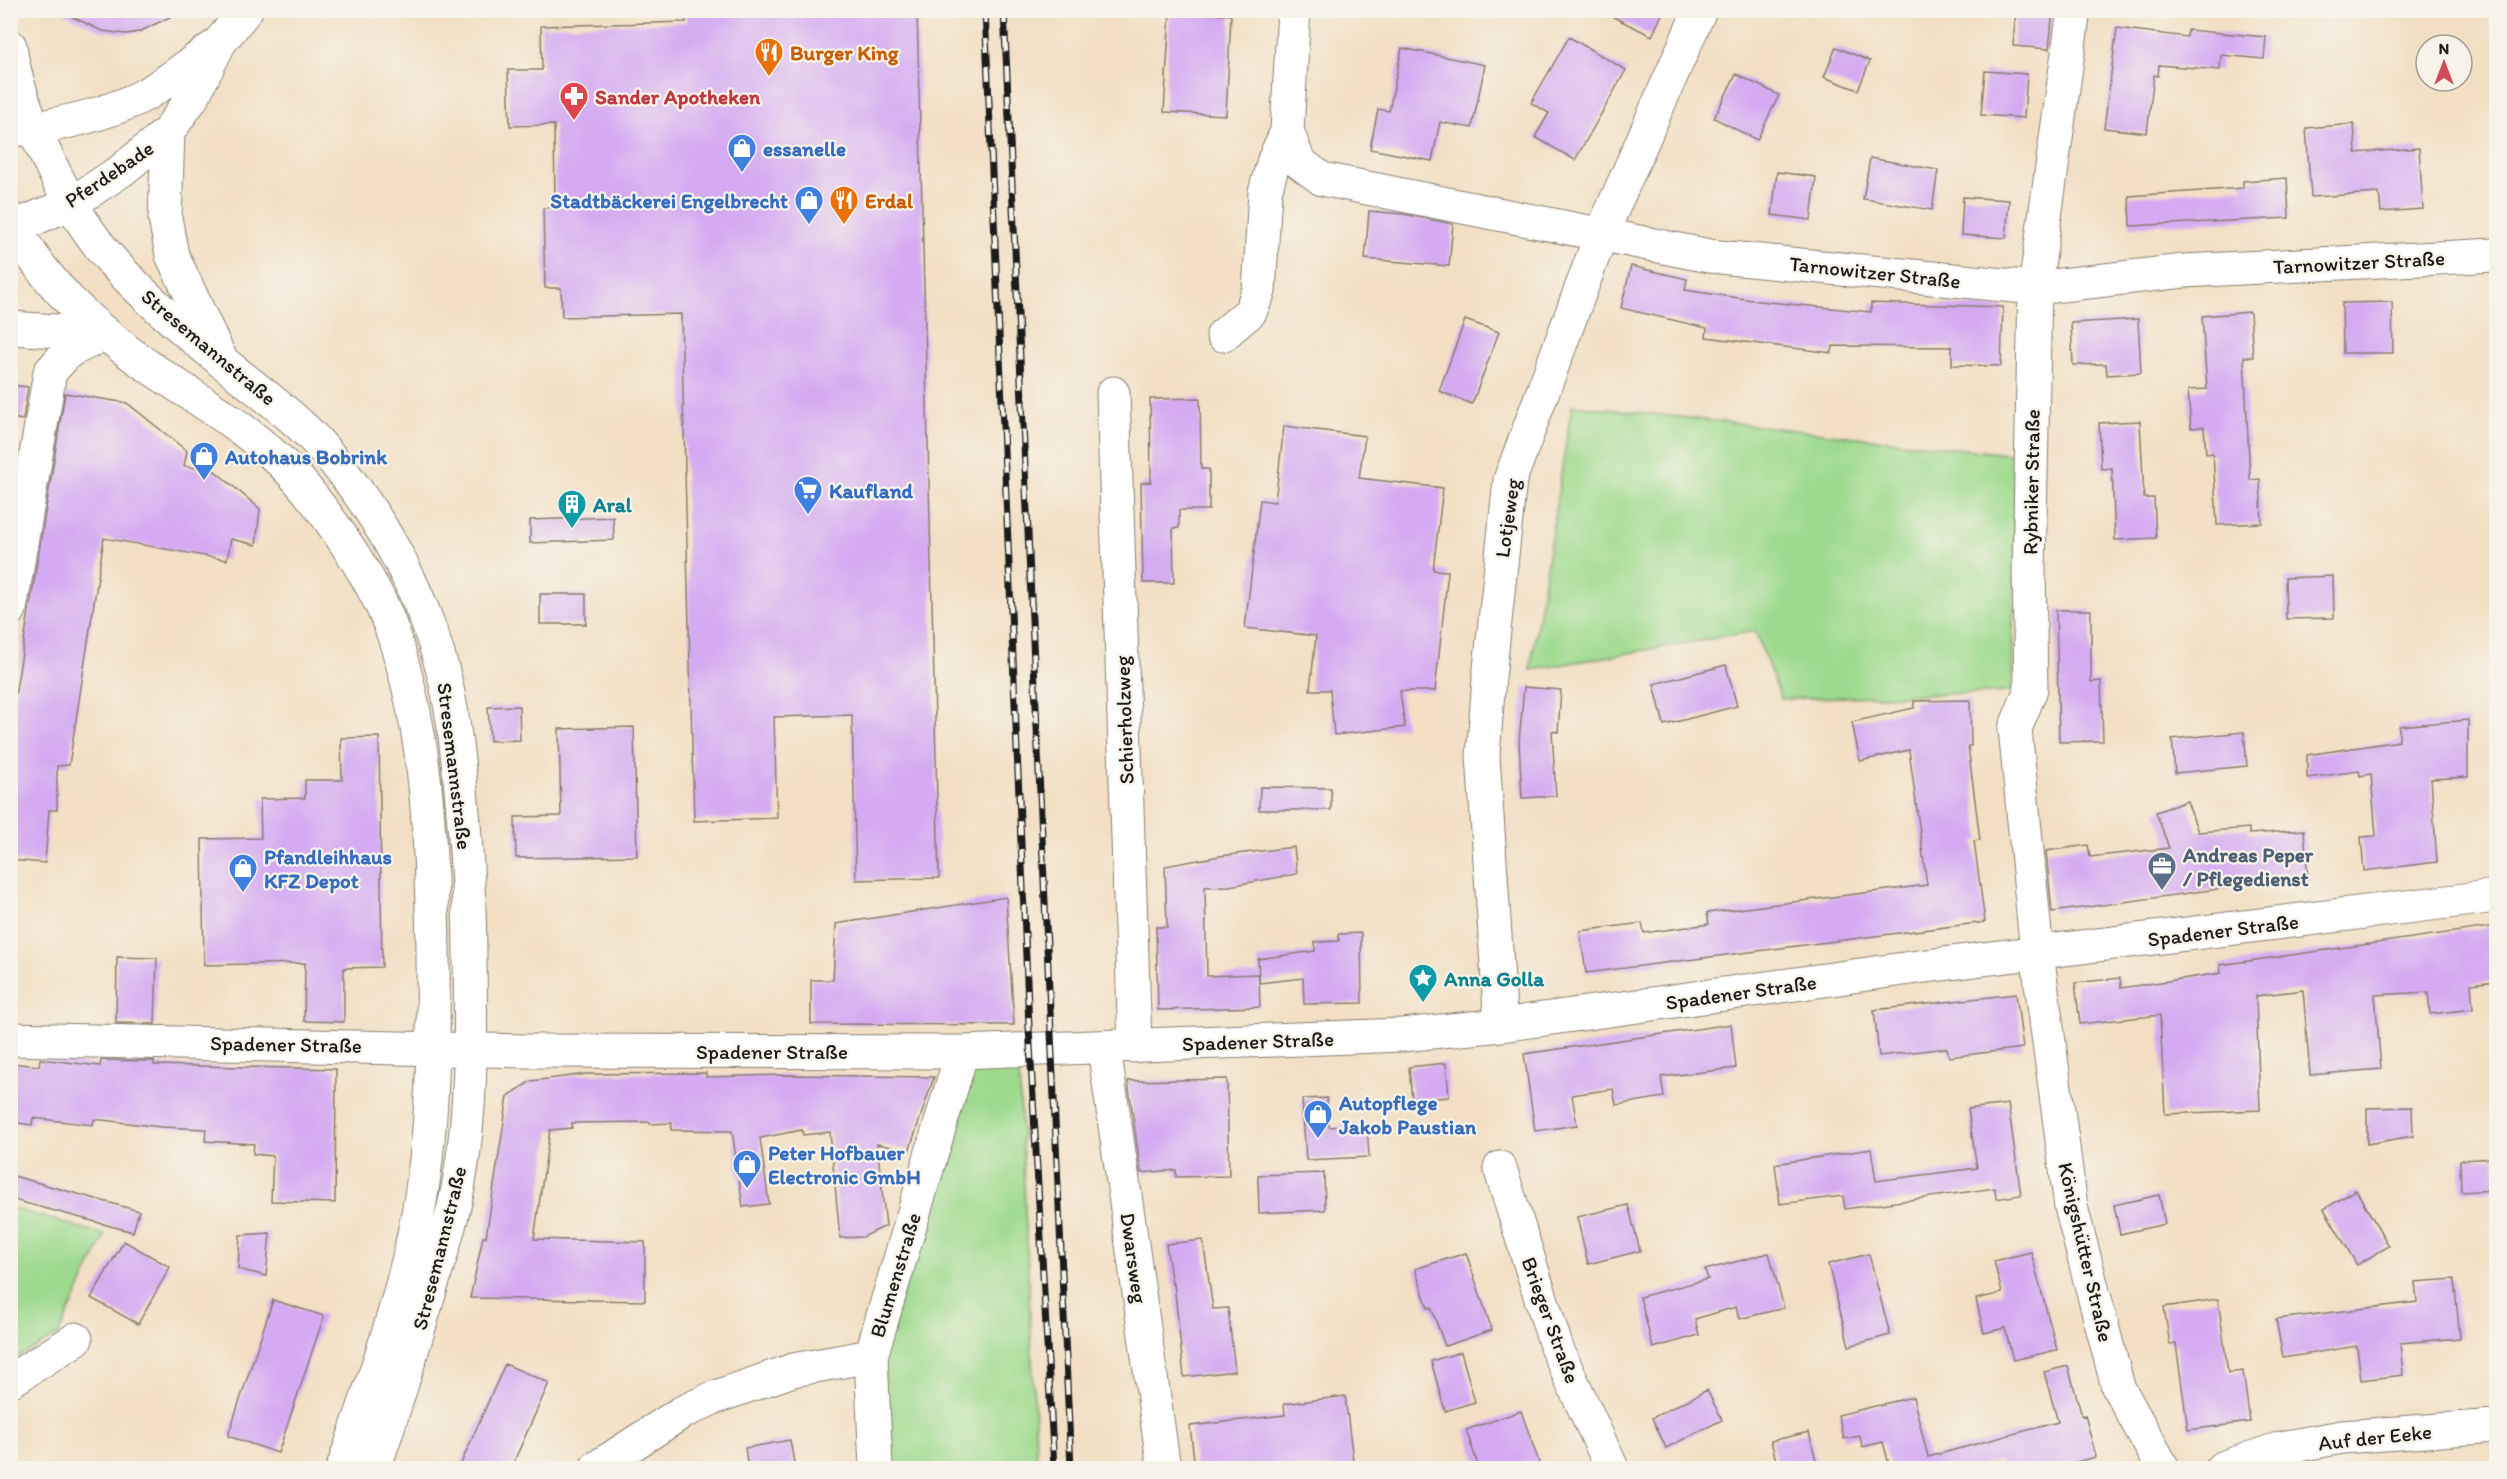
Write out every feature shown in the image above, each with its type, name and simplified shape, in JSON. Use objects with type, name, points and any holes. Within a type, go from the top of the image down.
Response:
[{"type":"street","name":"Pferdebade","points":[[12,222],[72,203],[122,170],[168,132],[192,98],[220,42],[246,10]]},
{"type":"street","points":[[1223,334],[1250,312],[1259,291],[1265,192],[1274,160],[1287,131],[1294,10]]},
{"type":"street","name":"Lotjeweg","points":[[1501,1025],[1483,756],[1510,480],[1601,235],[1700,10]]},
{"type":"street","name":"Rybniker Straße","points":[[2037,953],[2015,729],[2031,689],[2029,570],[2035,288],[2074,10]]},
{"type":"street","name":"Pferdebade","points":[[22,129],[66,123],[121,105],[148,93],[220,42]]},
{"type":"street","name":"Stresemannstraße","points":[[10,46],[19,87],[22,129],[72,203],[114,263],[156,304],[222,362],[289,415],[320,445],[354,487],[392,547],[421,606],[442,669],[455,738],[470,895],[469,1098],[460,1179],[398,1400],[374,1468]]},
{"type":"street","name":"Tarnowitzer Straße","points":[[1287,131],[1299,162],[1322,179],[1709,256],[2035,288],[2184,271],[2496,255]]},
{"type":"street","name":"Pferdebade","points":[[168,132],[165,218],[172,255],[222,362]]},
{"type":"street","name":"Stresemannstraße","points":[[12,222],[32,258],[63,294],[105,334],[231,421],[293,474],[321,508],[358,564],[389,622],[410,687],[420,743],[429,829],[433,1048],[427,1161],[415,1231],[372,1385],[343,1468]]},
{"type":"street","points":[[10,328],[105,334]]},
{"type":"street","points":[[10,609],[50,372],[69,351],[105,334]]},
{"type":"street","name":"Schierholzweg","points":[[1113,393],[1119,1047]]},
{"type":"street","name":"Spadener Straße","points":[[10,1039],[470,1049],[962,1052],[1402,1035],[1501,1025],[2037,953],[2496,896]]},
{"type":"street","name":"Königshütter Straße","points":[[2037,953],[2071,1207],[2118,1387],[2163,1468]]},
{"type":"street","name":"Dwarsweg","points":[[1119,1047],[1164,1468]]},
{"type":"street","name":"Blumenstraße","points":[[876,1468],[871,1356],[962,1052]]},
{"type":"street","name":"Brieger Straße","points":[[1500,1168],[1557,1349],[1611,1468]]},
{"type":"street","points":[[10,1381],[76,1339]]},
{"type":"street","points":[[596,1468],[681,1413],[713,1398],[793,1370],[871,1356]]},
{"type":"street","name":"Auf der Eeke","points":[[2222,1468],[2281,1448],[2342,1437],[2496,1426]]},
{"type":"green space","points":[[1572,405],[2016,455],[2012,692],[1781,699],[1755,631],[1530,670]]},
{"type":"green space","points":[[1018,1051],[1037,1468],[883,1468],[877,1358],[968,1052]]},
{"type":"green space","points":[[10,1207],[105,1235],[58,1335],[15,1359],[10,1358]]},
{"type":"building","points":[[58,10],[184,10],[139,32],[126,34],[102,31]]},
{"type":"building","name":"Kaufland","points":[[685,10],[740,10],[740,13],[917,10],[939,878],[856,880],[852,715],[774,717],[777,818],[694,821],[681,314],[562,317],[561,288],[545,288],[543,208],[555,207],[554,125],[510,126],[508,70],[542,70],[541,26],[686,22]]},
{"type":"building","points":[[1599,10],[1664,10],[1652,36]]},
{"type":"building","points":[[2016,10],[2053,10],[2049,49],[2013,46]]},
{"type":"building","points":[[1170,11],[1231,15],[1226,115],[1164,112]]},
{"type":"building","points":[[2117,28],[2187,37],[2188,30],[2266,37],[2264,59],[2221,55],[2220,70],[2159,65],[2158,76],[2154,75],[2147,133],[2104,128]]},
{"type":"building","points":[[1569,37],[1626,70],[1575,160],[1535,137],[1549,113],[1531,103]]},
{"type":"building","points":[[1836,47],[1870,61],[1858,90],[1824,77]]},
{"type":"building","points":[[1402,48],[1485,65],[1472,128],[1440,122],[1432,161],[1370,149],[1378,109],[1389,111]]},
{"type":"building","points":[[1985,71],[2027,74],[2024,118],[1981,115]]},
{"type":"building","points":[[1736,74],[1779,95],[1757,140],[1714,118]]},
{"type":"building","points":[[2354,124],[2356,153],[2419,148],[2423,209],[2381,212],[2379,193],[2311,197],[2306,128]]},
{"type":"building","points":[[1870,158],[1938,170],[1932,210],[1863,199]]},
{"type":"building","points":[[1777,172],[1816,177],[1811,220],[1772,215]]},
{"type":"building","points":[[2287,178],[2289,218],[2130,226],[2129,196],[2243,188],[2243,181]]},
{"type":"building","points":[[1963,197],[2009,200],[2006,238],[1961,235]]},
{"type":"building","points":[[1369,211],[1403,214],[1453,224],[1449,266],[1365,259]]},
{"type":"building","points":[[1631,266],[1687,279],[1685,290],[1759,301],[1871,312],[1871,303],[2003,307],[2001,366],[1952,365],[1952,347],[1833,346],[1832,353],[1706,337],[1707,328],[1621,308]]},
{"type":"building","points":[[2392,302],[2393,353],[2343,353],[2342,303]]},
{"type":"building","points":[[2250,312],[2253,357],[2244,357],[2250,480],[2260,479],[2262,523],[2217,525],[2213,453],[2206,454],[2204,427],[2191,428],[2188,390],[2207,389],[2202,316]]},
{"type":"building","points":[[2138,319],[2141,373],[2107,375],[2106,364],[2073,365],[2071,323]]},
{"type":"building","points":[[1465,320],[1499,332],[1472,404],[1439,391]]},
{"type":"building","points":[[10,385],[28,387],[23,420],[10,418]]},
{"type":"building","points":[[65,393],[127,403],[187,451],[184,466],[215,471],[260,509],[256,545],[231,539],[227,560],[104,538],[69,765],[57,766],[57,810],[49,810],[45,863],[10,860],[10,726]]},
{"type":"building","points":[[1200,398],[1201,469],[1209,469],[1209,510],[1179,510],[1179,528],[1173,528],[1174,583],[1143,583],[1141,483],[1151,482],[1150,399]]},
{"type":"building","points":[[2140,421],[2144,498],[2154,498],[2156,538],[2115,540],[2112,468],[2101,469],[2099,423]]},
{"type":"building","points":[[1284,426],[1365,436],[1359,478],[1443,488],[1433,570],[1448,571],[1435,691],[1400,691],[1405,727],[1334,735],[1330,690],[1310,690],[1316,636],[1245,628],[1260,500],[1275,502]]},
{"type":"building","name":"Aral","points":[[613,517],[614,540],[530,543],[530,520]]},
{"type":"building","points":[[2333,576],[2334,618],[2286,619],[2285,578]]},
{"type":"building","points":[[540,594],[586,594],[586,624],[540,624]]},
{"type":"building","points":[[2056,610],[2091,610],[2091,682],[2101,681],[2103,741],[2059,742]]},
{"type":"building","points":[[1726,665],[1737,706],[1664,725],[1654,684]]},
{"type":"building","points":[[1524,687],[1561,690],[1558,732],[1552,731],[1556,796],[1522,798],[1519,742]]},
{"type":"building","points":[[1970,700],[1971,746],[1968,746],[1980,840],[1974,841],[1985,922],[1586,973],[1580,931],[1642,923],[1644,933],[1709,924],[1707,913],[1927,885],[1909,750],[1860,761],[1852,722],[1914,708],[1914,701]]},
{"type":"building","points":[[519,706],[520,740],[490,741],[488,707]]},
{"type":"building","points":[[2468,720],[2468,777],[2431,779],[2437,862],[2364,871],[2361,837],[2376,836],[2371,774],[2360,776],[2359,771],[2307,778],[2307,755],[2399,741],[2399,726]]},
{"type":"building","points":[[634,727],[637,856],[516,858],[515,817],[561,816],[559,729]]},
{"type":"building","points":[[2244,732],[2247,766],[2175,773],[2172,739]]},
{"type":"building","points":[[379,737],[382,967],[344,968],[344,1022],[304,1021],[305,963],[204,965],[202,839],[261,838],[260,799],[305,798],[305,780],[342,780],[341,738]]},
{"type":"building","points":[[1260,787],[1331,788],[1331,810],[1259,810]]},
{"type":"building","points":[[2187,801],[2198,832],[2249,828],[2249,834],[2304,830],[2308,879],[2262,885],[2261,883],[2052,912],[2046,851],[2088,845],[2090,857],[2169,848],[2156,812]]},
{"type":"building","points":[[1294,847],[1297,874],[1229,886],[1205,887],[1207,976],[1259,974],[1260,1007],[1158,1010],[1156,927],[1167,927],[1165,866],[1220,856]]},
{"type":"building","points":[[1006,897],[1014,1025],[811,1024],[811,980],[833,980],[836,924]]},
{"type":"building","points":[[2496,926],[2496,981],[2471,984],[2473,1009],[2430,1014],[2428,992],[2375,995],[2381,1069],[2310,1075],[2303,990],[2256,996],[2260,1110],[2165,1114],[2160,1015],[2080,1024],[2075,983],[2120,978],[2121,988],[2221,973],[2220,965]]},
{"type":"building","points":[[1361,933],[1362,1003],[1304,1004],[1303,978],[1259,983],[1258,959],[1315,951],[1315,942],[1339,941],[1338,934]]},
{"type":"building","points":[[117,957],[157,958],[155,1024],[116,1023]]},
{"type":"building","points":[[2016,994],[2023,1048],[1949,1057],[1947,1048],[1879,1056],[1874,1010]]},
{"type":"building","points":[[1731,1024],[1736,1068],[1661,1077],[1664,1097],[1616,1105],[1613,1089],[1572,1095],[1577,1125],[1535,1131],[1524,1054]]},
{"type":"building","points":[[40,1059],[100,1066],[101,1060],[154,1061],[154,1065],[336,1069],[335,1203],[271,1201],[273,1156],[253,1154],[254,1144],[205,1141],[206,1129],[161,1127],[94,1119],[93,1125],[33,1118],[32,1125],[10,1122],[10,1063],[39,1066]]},
{"type":"building","points":[[1446,1063],[1449,1097],[1412,1100],[1409,1067]]},
{"type":"building","points":[[706,1073],[706,1077],[785,1075],[934,1077],[909,1151],[877,1144],[886,1226],[863,1237],[840,1238],[830,1132],[803,1135],[802,1130],[760,1138],[769,1204],[743,1207],[732,1131],[671,1130],[672,1123],[572,1123],[572,1128],[550,1130],[534,1239],[645,1242],[645,1301],[470,1298],[483,1237],[486,1237],[508,1096],[531,1081],[587,1074]]},
{"type":"building","points":[[1227,1079],[1229,1176],[1176,1177],[1176,1170],[1141,1173],[1128,1081]]},
{"type":"building","points":[[1327,1098],[1329,1127],[1367,1124],[1369,1157],[1306,1160],[1302,1099]]},
{"type":"building","points":[[2008,1104],[2021,1195],[1996,1199],[1995,1188],[1845,1209],[1843,1196],[1780,1204],[1775,1164],[1871,1149],[1876,1181],[1977,1168],[1968,1109]]},
{"type":"building","points":[[2412,1107],[2413,1136],[2367,1144],[2367,1108]]},
{"type":"building","points":[[2496,1158],[2496,1190],[2461,1192],[2460,1160]]},
{"type":"building","points":[[1324,1173],[1325,1210],[1259,1213],[1258,1175]]},
{"type":"building","points":[[10,1175],[139,1211],[133,1232],[10,1199]]},
{"type":"building","points":[[2356,1190],[2389,1246],[2357,1265],[2324,1209]]},
{"type":"building","points":[[2159,1195],[2165,1224],[2120,1234],[2114,1205]]},
{"type":"building","points":[[1628,1205],[1640,1251],[1588,1264],[1577,1217]]},
{"type":"building","points":[[270,1233],[266,1276],[238,1269],[240,1235]]},
{"type":"building","points":[[1203,1240],[1213,1309],[1228,1308],[1235,1371],[1184,1377],[1174,1283],[1172,1284],[1166,1244]]},
{"type":"building","points":[[124,1241],[170,1267],[138,1324],[91,1298]]},
{"type":"building","points":[[2031,1252],[2057,1350],[2013,1360],[2005,1328],[1984,1333],[1976,1299],[2002,1293],[1994,1261]]},
{"type":"building","points":[[1466,1253],[1492,1330],[1445,1346],[1431,1307],[1428,1308],[1415,1269]]},
{"type":"building","points":[[1769,1253],[1784,1308],[1739,1319],[1736,1307],[1695,1319],[1699,1335],[1653,1348],[1640,1297],[1708,1279],[1705,1270]]},
{"type":"building","points":[[1869,1254],[1890,1335],[1849,1346],[1828,1264]]},
{"type":"building","points":[[2454,1279],[2460,1338],[2400,1343],[2403,1375],[2361,1380],[2357,1346],[2283,1358],[2276,1319],[2417,1302],[2415,1282]]},
{"type":"building","points":[[2218,1299],[2228,1373],[2243,1371],[2250,1422],[2188,1430],[2176,1344],[2170,1345],[2164,1307]]},
{"type":"building","points":[[273,1300],[324,1316],[278,1453],[228,1436]]},
{"type":"building","points":[[1461,1352],[1475,1402],[1445,1411],[1431,1361]]},
{"type":"building","points":[[505,1364],[549,1383],[511,1468],[459,1468]]},
{"type":"building","points":[[2068,1366],[2082,1416],[2085,1415],[2096,1457],[2052,1468],[2002,1468],[2000,1461],[1970,1468],[1890,1468],[1883,1442],[1862,1447],[1860,1436],[1844,1439],[1838,1415],[1913,1397],[1928,1457],[2058,1422],[2044,1372]]},
{"type":"building","points":[[1707,1390],[1722,1420],[1666,1448],[1652,1418]]},
{"type":"building","points":[[1345,1396],[1354,1468],[1195,1468],[1190,1426],[1285,1415],[1284,1404]]},
{"type":"building","points":[[1521,1411],[1541,1468],[1479,1468],[1466,1430]]},
{"type":"building","points":[[1809,1432],[1818,1468],[1778,1468],[1771,1441]]},
{"type":"building","points":[[790,1440],[795,1468],[748,1468],[745,1448]]},
{"type":"railway","points":[[985,10],[1029,1027],[1054,1468]]},
{"type":"railway","points":[[1004,10],[1071,1468]]},
{"type":"place","name":"Burger King","points":[[769,78]]},
{"type":"place","name":"Sander Apotheken","points":[[574,122]]},
{"type":"place","name":"essanelle","points":[[742,174]]},
{"type":"place","name":"Stadtbäckerei Engelbrecht","points":[[809,226]]},
{"type":"place","name":"Erdal","points":[[844,226]]},
{"type":"place","name":"Autohaus Bobrink","points":[[204,482]]},
{"type":"place","name":"Kaufland","points":[[808,516]]},
{"type":"place","name":"Aral","points":[[572,530]]},
{"type":"place","name":"Andreas Peper / Pflegedienst","points":[[2162,892]]},
{"type":"place","name":"Pfandleihhaus KFZ Depot","points":[[243,894]]},
{"type":"place","name":"Anna Golla","points":[[1423,1004]]},
{"type":"place","name":"Autopflege Jakob Paustian","points":[[1318,1140]]},
{"type":"place","name":"Peter Hofbauer Electronic GmbH","points":[[747,1190]]}]
